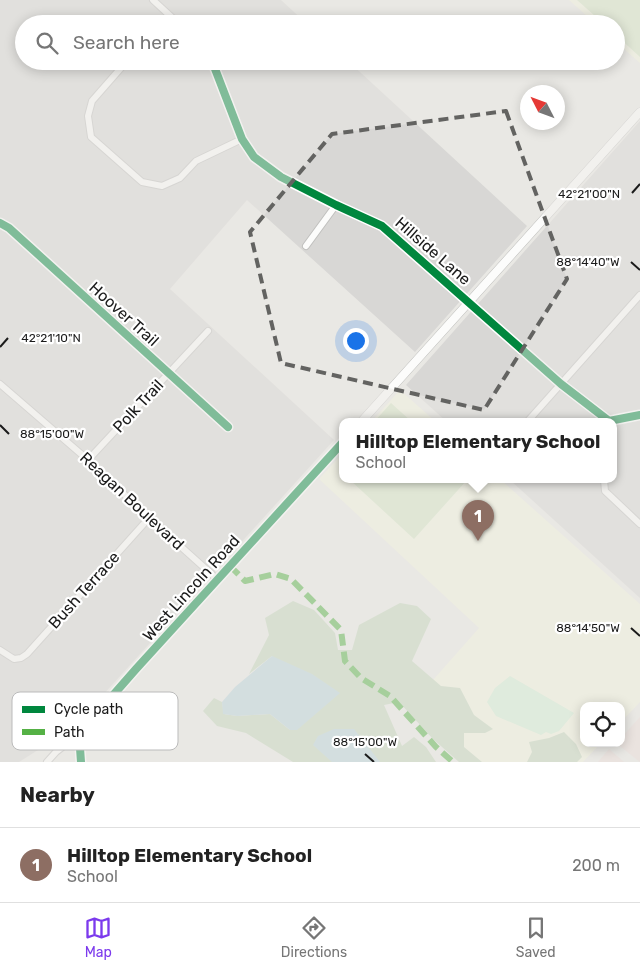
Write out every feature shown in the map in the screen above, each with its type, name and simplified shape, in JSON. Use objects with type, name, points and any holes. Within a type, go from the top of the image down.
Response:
[{"type":"street","points":[[153,0],[169,14]]},
{"type":"street","points":[[119,70],[92,101],[88,116],[91,137],[142,182],[162,186],[180,178],[196,161],[242,139]]},
{"type":"street","name":"Hillside Lane","points":[[215,70],[242,139],[254,157],[281,177],[382,226],[470,302],[560,384],[604,418]]},
{"type":"street","points":[[365,418],[640,112]]},
{"type":"street","points":[[306,246],[336,205]]},
{"type":"street","name":"Hoover Trail","points":[[0,223],[9,228],[228,427]]},
{"type":"street","points":[[531,418],[640,295]]},
{"type":"street","name":"Polk Trail","points":[[88,460],[208,332]]},
{"type":"street","name":"Reagan Boulevard","points":[[0,384],[88,460],[218,580]]},
{"type":"street","name":"Hillside Lane","points":[[617,420],[640,416]]},
{"type":"street","name":"West Lincoln Road","points":[[117,692],[339,446]]},
{"type":"street","points":[[605,483],[606,491],[640,524]]},
{"type":"street","name":"Bush Terrace","points":[[0,650],[10,658],[17,659],[27,654],[149,518]]},
{"type":"street","points":[[47,762],[59,750]]},
{"type":"highlighted area","points":[[506,111],[567,279],[484,410],[281,363],[250,232],[332,134]]},
{"type":"shaded area","points":[[0,0],[281,0],[297,15],[15,15],[15,70],[358,70],[527,226],[415,352],[247,200],[170,289],[334,440],[106,692],[12,692],[12,750],[38,750],[19,762],[0,762]]},
{"type":"shaded area","points":[[569,0],[640,0],[640,63],[625,50],[625,15],[586,15]]},
{"type":"shaded area","points":[[640,121],[640,598],[513,483],[617,483],[617,418],[443,418],[406,385]]},
{"type":"shaded area","points":[[400,390],[432,418],[375,418]]},
{"type":"shaded area","points":[[339,457],[339,483],[504,483],[640,604],[640,702],[625,718],[625,702],[580,702],[580,747],[597,747],[583,762],[468,762],[410,706],[479,628],[319,479]]},
{"type":"shaded area","points":[[293,601],[314,610],[335,633],[338,650],[352,650],[359,625],[400,603],[417,606],[431,619],[412,661],[441,686],[460,688],[474,715],[493,729],[485,733],[464,733],[464,747],[482,762],[459,762],[433,739],[399,702],[384,705],[402,746],[414,737],[426,747],[436,762],[293,762],[246,733],[217,726],[203,711],[214,698],[222,702],[224,714],[237,716],[270,714],[290,730],[272,656],[249,674],[269,635],[265,618]]},
{"type":"shaded area","points":[[510,676],[574,713],[559,731],[551,734],[546,732],[541,735],[496,716],[487,702],[495,688]]},
{"type":"shaded area","points":[[640,717],[640,762],[621,747],[625,747],[625,734]]},
{"type":"shaded area","points":[[564,732],[576,744],[582,757],[577,762],[527,762],[532,752],[529,742],[549,738]]},
{"type":"shaded area","points":[[609,749],[624,762],[598,762]]},
{"type":"green space","points":[[577,0],[640,0],[640,57],[625,43],[625,15],[594,15]]},
{"type":"green space","points":[[391,403],[408,418],[378,418]]},
{"type":"green space","points":[[353,483],[464,483],[414,539]]},
{"type":"water","points":[[272,656],[312,674],[340,693],[297,730],[290,730],[270,714],[237,716],[223,714],[222,702],[235,687]]},
{"type":"water","points":[[334,729],[354,729],[380,762],[332,762],[313,745],[318,736]]},
{"type":"marked path","points":[[230,566],[245,581],[275,574],[291,579],[341,630],[345,661],[361,678],[390,696],[436,747],[453,762]]},
{"type":"cycle path","points":[[215,70],[242,139],[254,157],[281,177],[382,226],[561,384],[605,418]]},
{"type":"cycle path","points":[[0,223],[9,228],[228,427]]},
{"type":"cycle path","points":[[617,419],[640,415]]},
{"type":"cycle path","points":[[116,692],[339,446]]},
{"type":"cycle path","points":[[80,750],[81,762]]},
{"type":"place","name":"Hilltop Elementary School","points":[[478,541]]}]
